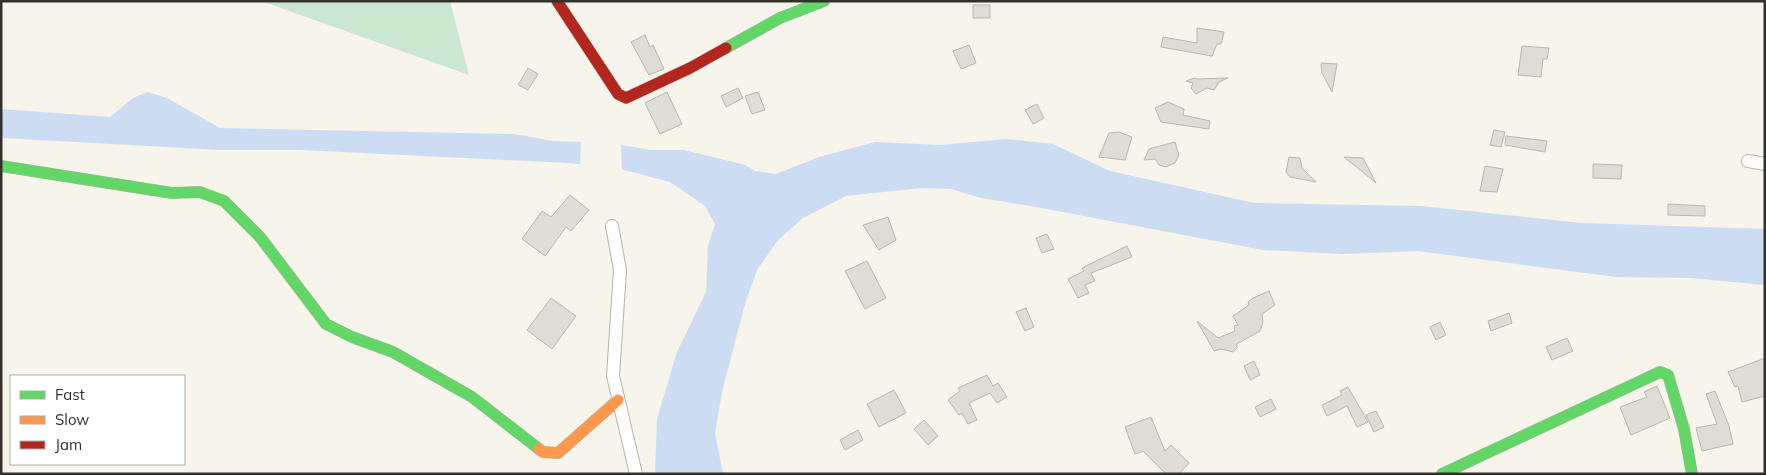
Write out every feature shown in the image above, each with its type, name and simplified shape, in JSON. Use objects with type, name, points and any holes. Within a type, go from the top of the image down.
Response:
[{"type":"street","points":[[557,1],[618,94],[626,98],[690,68],[780,18],[824,1]]},
{"type":"street","points":[[1748,161],[1765,164]]},
{"type":"street","points":[[1,166],[172,193],[200,192],[224,201],[260,237],[326,324],[352,337],[393,352],[472,397],[543,452],[558,453],[618,400]]},
{"type":"street","points":[[612,226],[620,270],[613,376],[636,474]]},
{"type":"street","points":[[1442,474],[1660,372],[1668,375],[1684,429],[1692,474]]},
{"type":"green space","points":[[261,1],[450,1],[469,75]]},
{"type":"water","points":[[147,92],[167,98],[220,128],[515,134],[552,141],[611,143],[650,150],[684,150],[745,165],[755,171],[776,174],[819,157],[875,142],[940,145],[1006,139],[1053,144],[1110,171],[1254,203],[1421,206],[1582,223],[1765,229],[1765,285],[1690,278],[1616,277],[1418,251],[1343,254],[1263,250],[981,198],[951,189],[921,188],[846,196],[803,218],[778,240],[757,270],[745,304],[722,392],[715,433],[723,474],[655,474],[657,419],[677,352],[706,292],[708,246],[715,224],[705,206],[670,182],[617,168],[569,163],[302,150],[221,150],[1,138],[1,109],[110,117],[133,98]]},
{"type":"pier","points":[[581,138],[621,142],[622,172],[580,167]]},
{"type":"building","points":[[973,5],[990,5],[990,18],[973,18]]},
{"type":"building","points":[[1197,28],[1224,32],[1221,44],[1217,44],[1212,56],[1161,47],[1163,37],[1197,43]]},
{"type":"building","points":[[645,35],[650,47],[653,45],[664,69],[649,75],[631,42]]},
{"type":"building","points":[[969,45],[976,63],[961,69],[953,51]]},
{"type":"building","points":[[1522,46],[1549,48],[1547,59],[1543,59],[1541,77],[1518,75]]},
{"type":"building","points":[[1321,63],[1337,64],[1332,92],[1322,73]]},
{"type":"building","points":[[528,68],[538,74],[528,90],[518,85]]},
{"type":"building","points":[[1194,78],[1228,78],[1219,82],[1214,90],[1207,88],[1196,94],[1191,88],[1193,83],[1186,81]]},
{"type":"building","points":[[738,88],[743,98],[726,107],[721,96]]},
{"type":"building","points":[[667,92],[682,124],[660,134],[645,103]]},
{"type":"building","points":[[758,92],[765,110],[752,114],[745,96]]},
{"type":"building","points":[[1168,102],[1184,109],[1183,115],[1210,121],[1209,129],[1161,122],[1155,108]]},
{"type":"building","points":[[1037,104],[1044,118],[1033,124],[1025,110]]},
{"type":"building","points":[[1494,130],[1505,132],[1501,147],[1490,145]]},
{"type":"building","points":[[1119,132],[1132,137],[1125,160],[1099,157],[1109,133]]},
{"type":"building","points":[[1506,136],[1547,141],[1545,152],[1505,145]]},
{"type":"building","points":[[1175,142],[1179,155],[1175,163],[1166,167],[1159,165],[1155,159],[1144,160],[1149,149]]},
{"type":"building","points":[[1289,157],[1300,158],[1302,168],[1316,182],[1290,177],[1286,172]]},
{"type":"building","points":[[1344,157],[1363,158],[1376,183]]},
{"type":"building","points":[[1593,164],[1622,165],[1621,179],[1593,178]]},
{"type":"building","points":[[1485,166],[1503,169],[1497,192],[1480,191]]},
{"type":"building","points":[[570,195],[589,210],[571,231],[566,227],[545,256],[522,239],[542,211],[551,217]]},
{"type":"building","points":[[1668,204],[1705,206],[1705,216],[1668,215]]},
{"type":"building","points":[[888,217],[896,240],[879,250],[863,225]]},
{"type":"building","points":[[1047,234],[1054,249],[1042,253],[1036,238]]},
{"type":"building","points":[[1127,246],[1132,257],[1091,273],[1095,281],[1085,285],[1089,293],[1078,298],[1068,279],[1084,271],[1082,268]]},
{"type":"building","points":[[867,261],[886,298],[865,309],[845,271]]},
{"type":"building","points":[[1269,291],[1275,305],[1262,314],[1263,322],[1260,331],[1237,344],[1237,348],[1233,352],[1221,349],[1214,351],[1197,321],[1218,338],[1235,331],[1234,326],[1238,325],[1233,316],[1249,305],[1248,302],[1253,298]]},
{"type":"building","points":[[551,298],[576,316],[552,349],[527,330]]},
{"type":"building","points":[[1026,308],[1034,327],[1025,331],[1016,312]]},
{"type":"building","points":[[1509,313],[1512,323],[1491,331],[1488,321]]},
{"type":"building","points":[[1440,322],[1446,335],[1436,340],[1430,327]]},
{"type":"building","points":[[1567,338],[1573,351],[1552,360],[1546,347]]},
{"type":"building","points":[[1765,358],[1765,396],[1742,402],[1738,386],[1735,387],[1728,372]]},
{"type":"building","points":[[1254,361],[1260,375],[1250,380],[1244,366]]},
{"type":"building","points":[[987,375],[993,386],[998,383],[1007,397],[997,403],[990,393],[969,403],[977,420],[968,424],[962,413],[959,415],[948,400],[960,391],[958,388]]},
{"type":"building","points":[[1657,386],[1670,418],[1631,435],[1620,407],[1647,397],[1644,392]]},
{"type":"building","points":[[1348,387],[1368,422],[1357,427],[1347,406],[1327,416],[1322,405],[1342,395],[1340,391]]},
{"type":"building","points":[[894,390],[906,413],[879,427],[867,404]]},
{"type":"building","points":[[1715,391],[1729,426],[1733,444],[1702,451],[1696,428],[1717,424],[1706,394]]},
{"type":"building","points":[[1271,399],[1276,409],[1260,417],[1255,407]]},
{"type":"building","points":[[1376,411],[1384,427],[1374,432],[1366,415]]},
{"type":"building","points":[[1151,417],[1165,451],[1171,445],[1189,463],[1179,474],[1166,474],[1143,451],[1135,454],[1125,427]]},
{"type":"building","points":[[924,420],[938,436],[928,445],[914,429]]},
{"type":"building","points":[[858,430],[863,440],[845,450],[840,440]]},
{"type":"traffic: fast","points":[[726,48],[780,18],[824,1]]},
{"type":"traffic: fast","points":[[1,166],[172,193],[200,192],[224,201],[260,237],[326,324],[352,337],[393,352],[472,397],[539,449]]},
{"type":"traffic: fast","points":[[1442,474],[1660,372],[1668,375],[1684,429],[1692,474]]},
{"type":"traffic: slow","points":[[539,449],[543,452],[558,453],[618,400]]},
{"type":"traffic: jam","points":[[557,1],[618,94],[626,98],[690,68],[726,48]]}]
